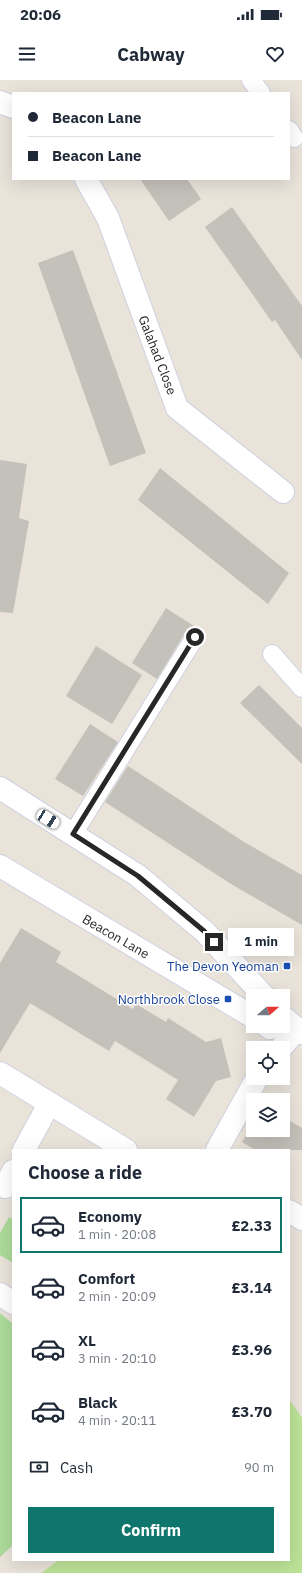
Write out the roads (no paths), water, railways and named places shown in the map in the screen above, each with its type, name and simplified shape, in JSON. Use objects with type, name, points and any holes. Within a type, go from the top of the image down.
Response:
[{"type":"street","points":[[0,102],[12,107]]},
{"type":"street","name":"Galahad Close","points":[[87,180],[108,218],[178,408],[283,492]]},
{"type":"street","points":[[0,788],[138,876],[198,926],[257,989]]},
{"type":"street","name":"Beacon Lane","points":[[0,866],[246,1013]]},
{"type":"street","points":[[0,1073],[124,1149]]},
{"type":"street","points":[[218,1149],[253,1085]]},
{"type":"street","points":[[25,1149],[49,1104]]},
{"type":"street","points":[[290,1212],[302,1219]]},
{"type":"street","points":[[0,1294],[12,1302]]},
{"type":"lane","points":[[251,80],[260,92]]},
{"type":"lane","points":[[73,834],[195,637]]},
{"type":"lane","points":[[272,654],[302,688]]},
{"type":"place","name":"The Devon Yeoman","points":[[287,966]]},
{"type":"place","name":"Northbrook Close","points":[[228,999]]}]
